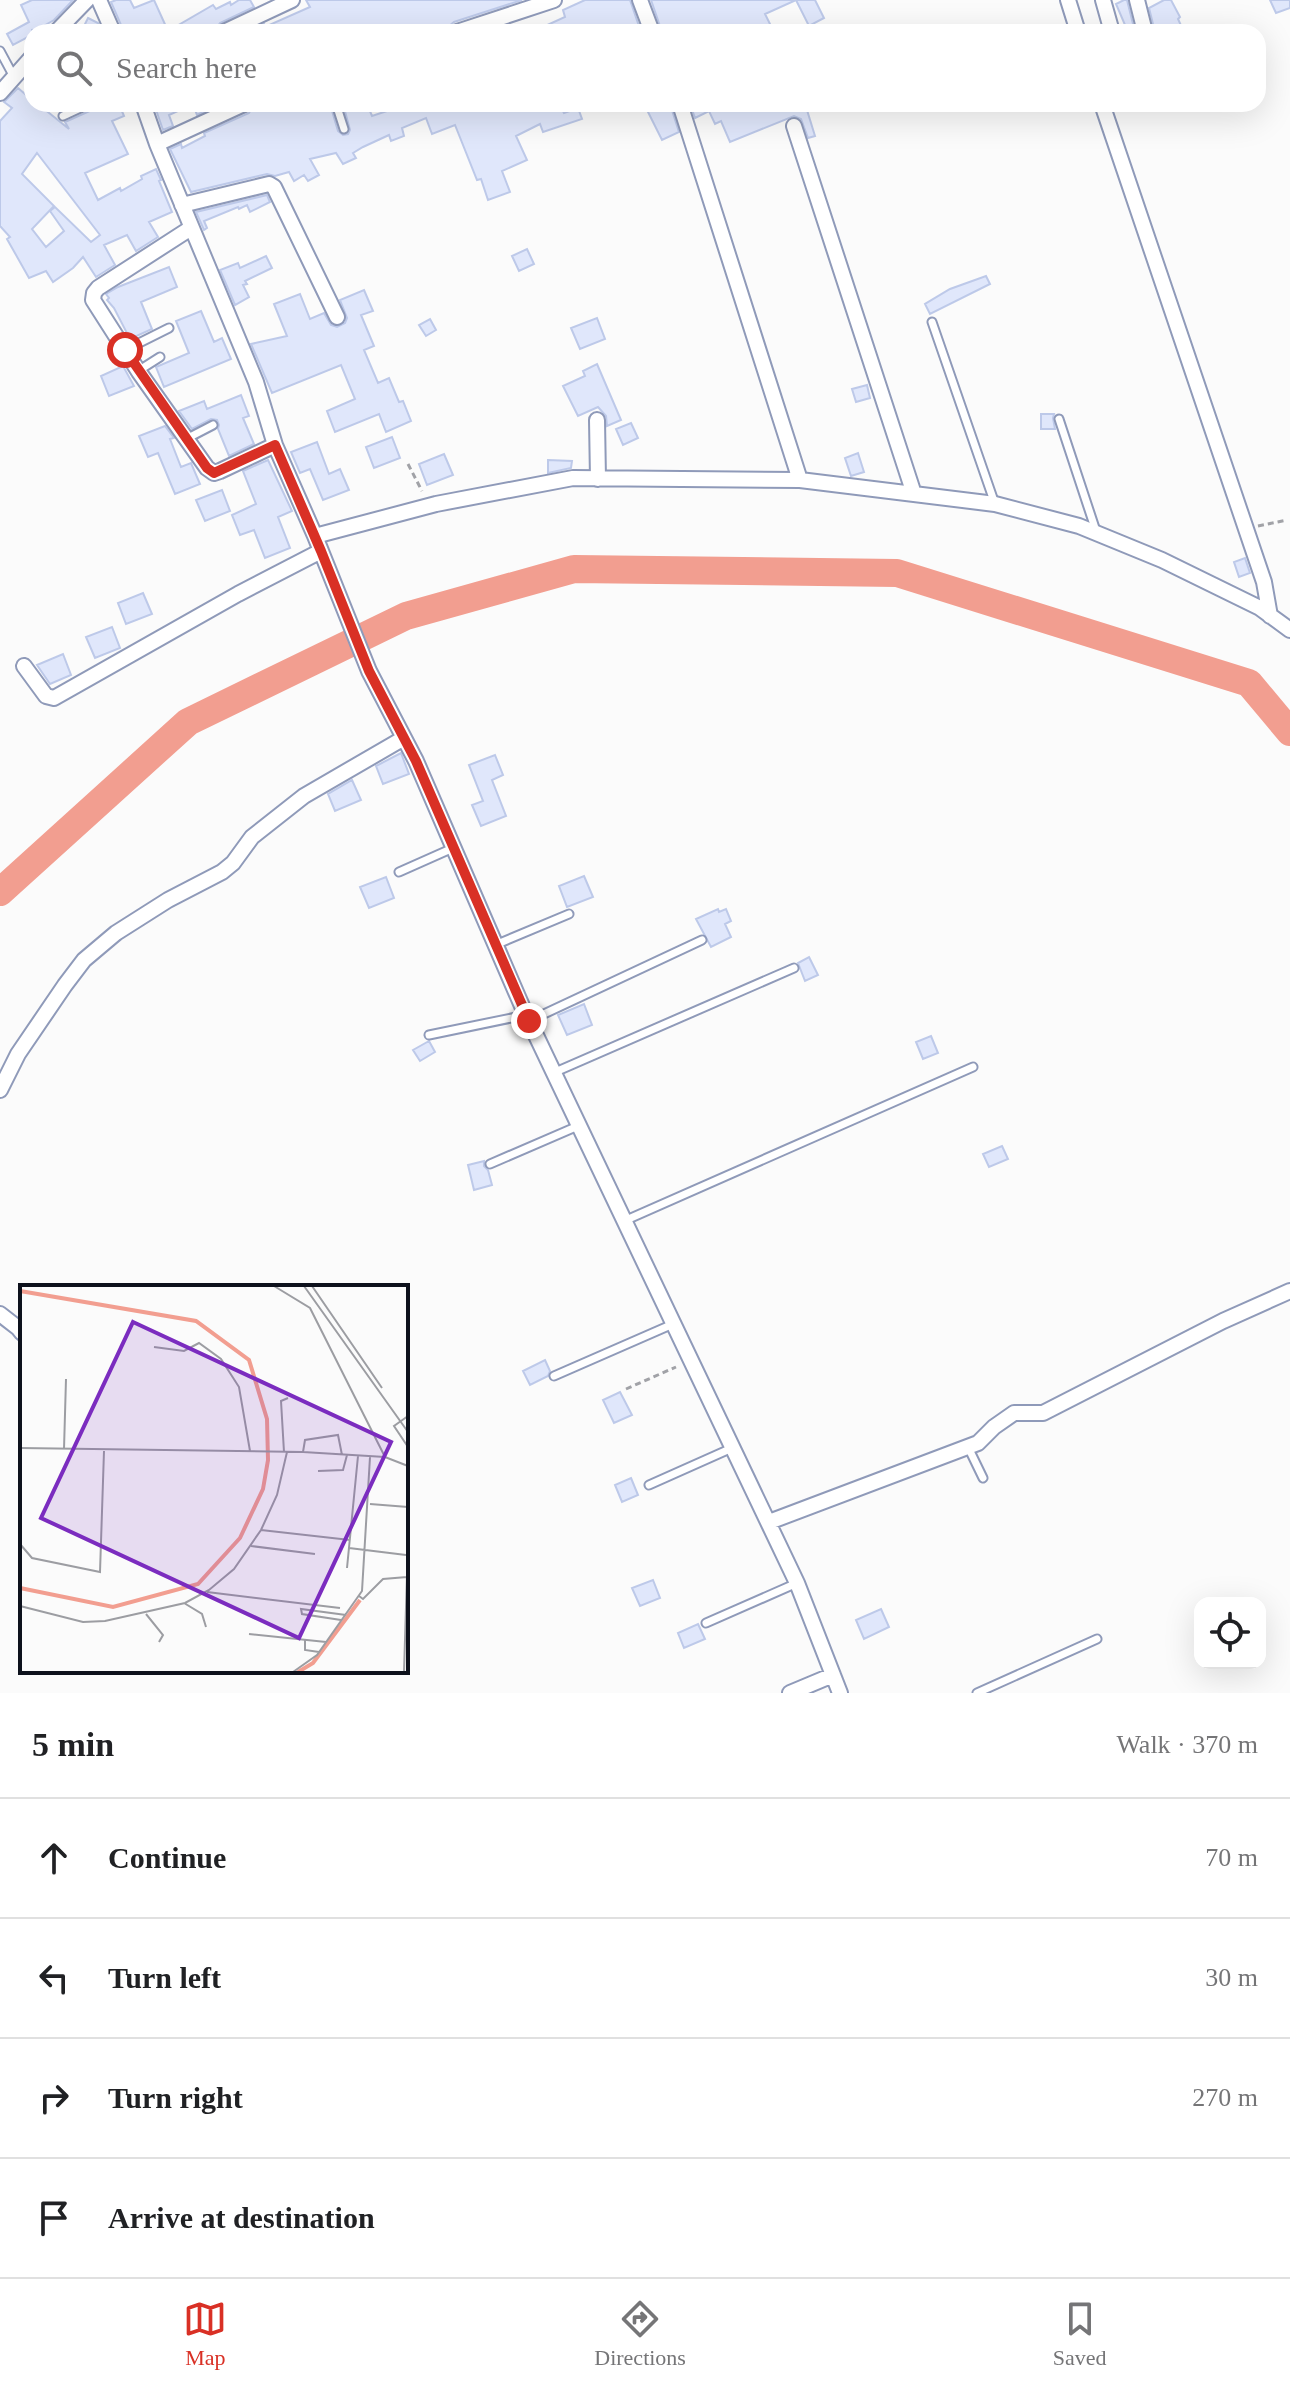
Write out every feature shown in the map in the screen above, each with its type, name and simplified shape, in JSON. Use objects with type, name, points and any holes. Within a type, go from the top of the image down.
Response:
[{"type":"street","points":[[64,24],[87,0]]},
{"type":"street","points":[[99,0],[110,24]]},
{"type":"street","points":[[238,24],[273,4],[292,0]]},
{"type":"street","points":[[481,24],[554,0]]},
{"type":"street","points":[[640,0],[649,24]]},
{"type":"street","points":[[1068,0],[1076,24]]},
{"type":"street","points":[[1103,0],[1110,24]]},
{"type":"street","points":[[1137,0],[1143,24]]},
{"type":"street","points":[[0,93],[24,66]]},
{"type":"street","points":[[146,112],[256,382],[275,445],[369,671],[404,738],[527,1018],[769,1522],[797,1583],[840,1693]]},
{"type":"street","points":[[157,144],[227,112]]},
{"type":"street","points":[[683,112],[800,480]]},
{"type":"street","points":[[1105,112],[1264,582],[1270,616]]},
{"type":"street","points":[[794,126],[914,494]]},
{"type":"street","points":[[182,205],[269,184],[274,187],[337,317]]},
{"type":"street","points":[[191,228],[94,293],[93,300],[138,371],[207,468],[214,473],[275,445]]},
{"type":"street","points":[[597,420],[598,479]]},
{"type":"street","points":[[315,536],[426,506],[573,478],[800,480],[995,504],[1079,526],[1162,560],[1260,608],[1290,630]]},
{"type":"street","points":[[24,666],[46,696],[54,698],[321,551]]},
{"type":"street","points":[[0,1090],[18,1054],[84,960],[116,933],[168,900],[222,872],[233,863],[252,837],[304,796],[404,738]]},
{"type":"street","points":[[769,1522],[978,1443],[1014,1413],[1043,1413],[1223,1321],[1290,1291]]},
{"type":"street","points":[[0,1314],[20,1330]]},
{"type":"street","points":[[790,1693],[833,1675]]},
{"type":"lane","points":[[0,51],[14,77]]},
{"type":"lane","points":[[63,116],[72,112]]},
{"type":"lane","points":[[339,112],[344,129]]},
{"type":"lane","points":[[932,322],[995,504]]},
{"type":"lane","points":[[125,350],[169,328]]},
{"type":"lane","points":[[138,371],[160,357]]},
{"type":"lane","points":[[1059,419],[1096,533]]},
{"type":"lane","points":[[186,439],[213,425]]},
{"type":"lane","points":[[399,872],[453,848]]},
{"type":"lane","points":[[495,945],[569,914]]},
{"type":"lane","points":[[429,1035],[527,1018],[702,940]]},
{"type":"lane","points":[[553,1073],[794,968]]},
{"type":"lane","points":[[624,1221],[973,1067]]},
{"type":"lane","points":[[490,1164],[578,1126]]},
{"type":"lane","points":[[554,1376],[673,1324]]},
{"type":"lane","points":[[649,1485],[734,1447]]},
{"type":"lane","points":[[968,1447],[983,1478]]},
{"type":"lane","points":[[706,1623],[797,1583]]},
{"type":"lane","points":[[977,1693],[1097,1639]]},
{"type":"path","points":[[408,464],[422,489],[426,506]]},
{"type":"path","points":[[1246,528],[1287,520]]},
{"type":"path","points":[[626,1389],[691,1360]]},
{"type":"building","points":[[32,0],[73,0],[47,24],[25,24],[29,22],[21,5]]},
{"type":"building","points":[[130,0],[134,8],[154,0],[165,24],[121,24],[111,2]]},
{"type":"building","points":[[239,0],[250,0],[254,7],[220,23],[180,24],[213,5],[216,9],[230,2],[231,5]]},
{"type":"building","points":[[306,0],[522,0],[452,24],[272,24],[310,7]]},
{"type":"building","points":[[585,0],[630,0],[638,24],[550,24],[565,17],[563,10]]},
{"type":"building","points":[[651,0],[796,0],[765,14],[770,24],[659,24]]},
{"type":"building","points":[[796,0],[815,0],[824,18],[808,24]]},
{"type":"building","points":[[1127,0],[1133,24],[1125,24],[1116,4]]},
{"type":"building","points":[[1171,0],[1180,24],[1153,24],[1149,8]]},
{"type":"building","points":[[1270,0],[1290,0],[1290,8],[1276,13]]},
{"type":"building","points":[[88,18],[98,24],[85,24]]},
{"type":"building","points":[[24,25],[24,39],[13,45],[7,34]]},
{"type":"building","points":[[18,88],[24,93],[24,112],[48,112],[69,129],[65,122],[88,112],[122,112],[124,116],[112,121],[128,154],[85,173],[98,200],[120,188],[121,191],[156,169],[172,212],[149,222],[158,237],[136,251],[127,235],[104,245],[115,265],[96,277],[83,257],[53,282],[46,271],[29,278],[7,239],[10,237],[0,226],[0,121],[12,108],[4,102]],"holes":[[[37,153],[100,235],[91,242],[55,207],[50,211],[64,231],[46,247],[32,229],[54,206],[22,174]]]},
{"type":"building","points":[[157,112],[176,112],[169,115],[173,126],[163,130]]},
{"type":"building","points":[[332,112],[338,131],[343,135],[350,130],[345,112],[370,112],[372,116],[384,112],[579,112],[582,119],[543,132],[540,124],[516,136],[527,160],[502,171],[510,192],[488,200],[455,125],[432,134],[426,118],[402,128],[404,136],[391,141],[389,135],[363,147],[353,153],[356,158],[343,164],[336,153],[310,159],[319,175],[308,181],[304,175],[294,181],[289,172],[275,176],[267,174],[191,192],[170,149],[181,144],[182,148],[205,136],[204,133],[249,113]]},
{"type":"building","points":[[648,112],[673,112],[679,132],[662,140]]},
{"type":"building","points":[[693,112],[707,112],[695,118]]},
{"type":"building","points":[[709,112],[808,112],[815,136],[808,138],[801,119],[794,116],[730,142],[721,121],[715,124]]},
{"type":"building","points":[[267,195],[270,202],[250,212],[247,205],[204,221],[207,228],[204,230],[196,212]]},
{"type":"building","points":[[527,249],[534,264],[519,271],[512,256]]},
{"type":"building","points":[[266,256],[272,268],[245,281],[247,284],[243,285],[249,297],[235,305],[220,270],[238,263],[240,268]]},
{"type":"building","points":[[169,267],[177,287],[141,302],[152,329],[130,339],[106,294]]},
{"type":"building","points":[[986,276],[990,284],[930,314],[925,304],[950,289]]},
{"type":"building","points":[[364,290],[373,311],[361,315],[374,346],[364,350],[378,383],[389,378],[411,421],[386,432],[379,414],[335,432],[327,411],[355,399],[341,365],[272,393],[251,344],[287,336],[274,304],[300,294],[310,319],[324,313],[331,325],[337,327],[347,318],[340,300]]},
{"type":"building","points":[[201,311],[214,342],[222,338],[231,359],[164,387],[156,367],[189,353],[176,321]]},
{"type":"building","points":[[597,318],[605,339],[580,349],[571,328]]},
{"type":"building","points":[[430,319],[436,330],[426,336],[419,325]]},
{"type":"building","points":[[597,364],[621,420],[607,426],[606,416],[598,407],[578,416],[563,386],[585,376],[583,371]]},
{"type":"building","points":[[123,366],[134,386],[109,396],[101,376]]},
{"type":"building","points":[[867,385],[870,398],[856,402],[852,389]]},
{"type":"building","points":[[241,395],[249,416],[243,418],[254,444],[229,456],[217,420],[211,419],[192,429],[179,411],[204,401],[207,409]]},
{"type":"building","points":[[1041,414],[1054,414],[1055,429],[1041,429]]},
{"type":"building","points":[[631,423],[638,438],[623,445],[616,429]]},
{"type":"building","points":[[165,426],[174,438],[170,439],[181,467],[191,463],[200,484],[175,494],[158,453],[148,457],[139,436]]},
{"type":"building","points":[[392,437],[400,458],[374,468],[366,447]]},
{"type":"building","points":[[317,442],[329,474],[340,469],[349,490],[323,500],[310,469],[300,473],[291,452]]},
{"type":"building","points":[[858,453],[864,472],[851,476],[845,458]]},
{"type":"building","points":[[444,454],[453,475],[427,485],[419,464]]},
{"type":"building","points":[[268,460],[292,511],[278,517],[290,548],[265,558],[254,530],[240,535],[232,515],[256,504],[243,471]]},
{"type":"building","points":[[548,460],[572,461],[571,468],[548,473]]},
{"type":"building","points":[[222,490],[230,511],[205,521],[196,500]]},
{"type":"building","points":[[1245,558],[1250,573],[1239,577],[1234,562]]},
{"type":"building","points":[[143,593],[152,614],[126,624],[118,603]]},
{"type":"building","points":[[112,627],[120,648],[95,658],[86,637]]},
{"type":"building","points":[[63,654],[71,675],[50,684],[37,665]]},
{"type":"building","points":[[401,753],[409,774],[383,784],[376,766]]},
{"type":"building","points":[[495,755],[503,775],[492,780],[506,816],[481,826],[472,805],[483,801],[469,765]]},
{"type":"building","points":[[352,780],[361,800],[335,811],[328,794]]},
{"type":"building","points":[[584,876],[593,897],[567,907],[559,886]]},
{"type":"building","points":[[386,877],[394,898],[369,908],[360,887]]},
{"type":"building","points":[[718,909],[719,912],[726,909],[731,921],[725,924],[731,937],[711,947],[696,919]]},
{"type":"building","points":[[809,957],[818,975],[805,981],[798,963]]},
{"type":"building","points":[[584,1004],[592,1025],[567,1035],[558,1015]]},
{"type":"building","points":[[931,1036],[938,1053],[923,1059],[916,1042]]},
{"type":"building","points":[[429,1041],[435,1052],[420,1061],[413,1050]]},
{"type":"building","points":[[1002,1146],[1008,1159],[989,1167],[983,1154]]},
{"type":"building","points":[[484,1161],[492,1185],[474,1190],[468,1165]]},
{"type":"building","points":[[545,1360],[550,1371],[548,1376],[530,1385],[523,1371]]},
{"type":"building","points":[[620,1392],[632,1415],[614,1423],[603,1400]]},
{"type":"building","points":[[631,1478],[638,1495],[622,1502],[615,1485]]},
{"type":"building","points":[[653,1580],[660,1598],[640,1606],[632,1588]]},
{"type":"building","points":[[881,1609],[889,1627],[864,1639],[856,1620]]},
{"type":"building","points":[[698,1624],[705,1639],[684,1648],[678,1633]]},
{"type":"waterway","points":[[0,892],[188,722],[406,616],[574,569],[897,573],[1249,683],[1290,732]]},
{"type":"route","points":[[125,350],[207,468],[214,473],[275,445],[369,671],[416,761],[529,1021]]}]
